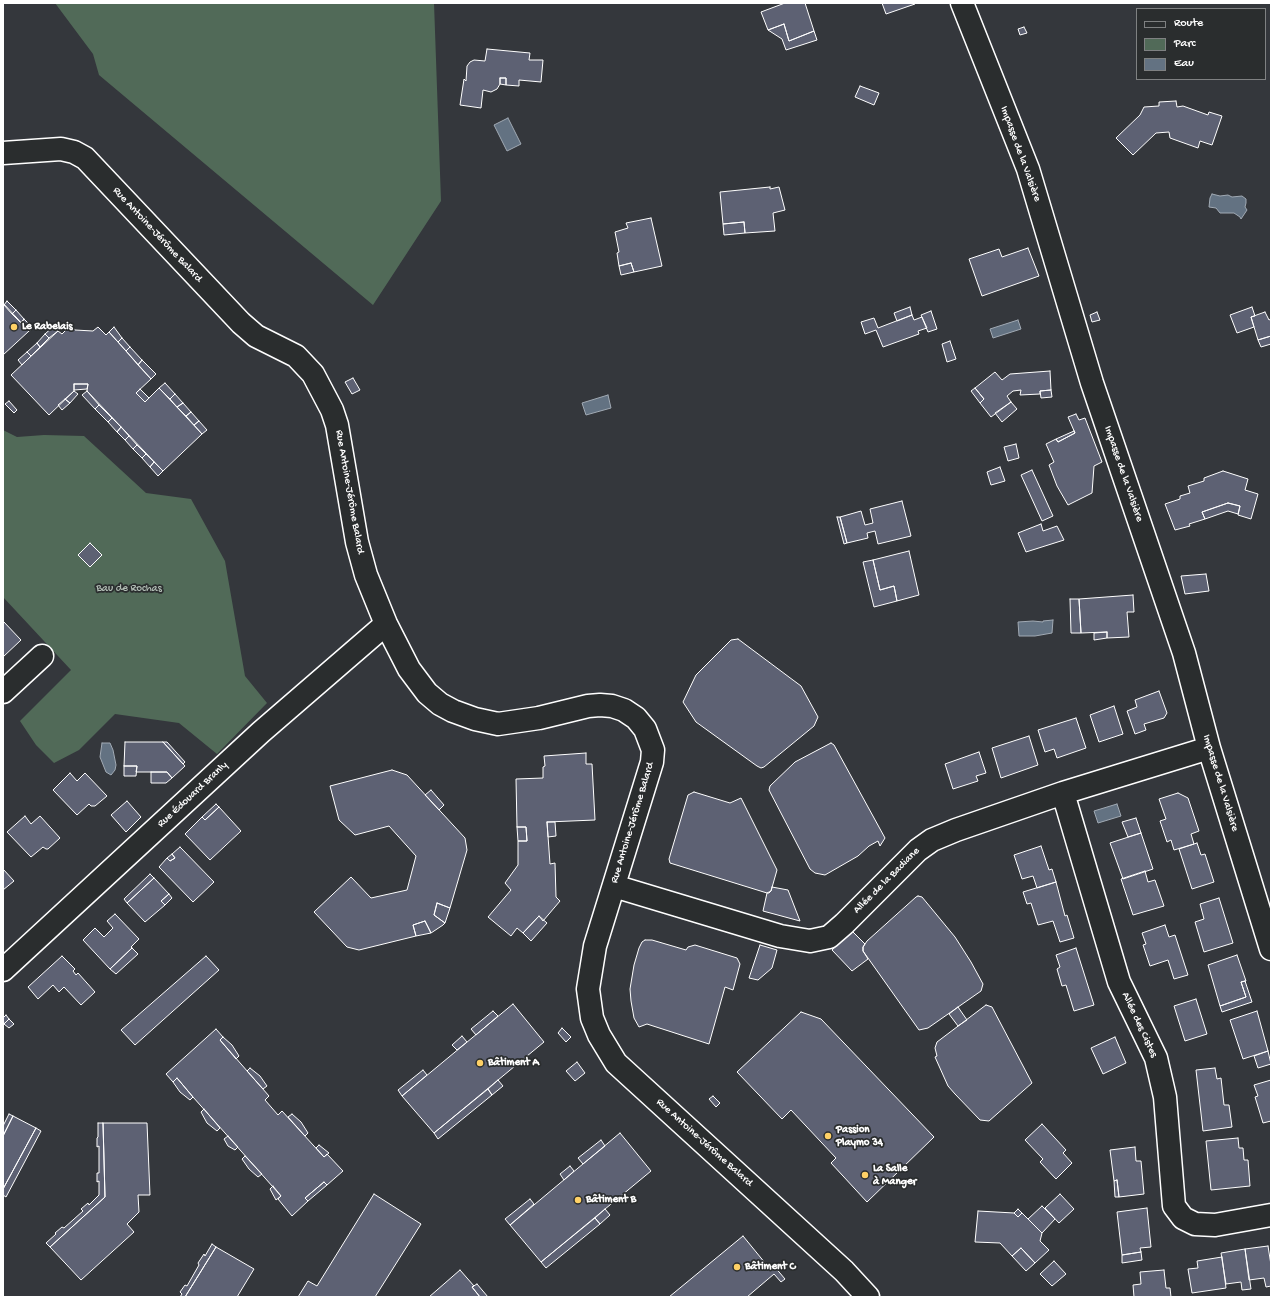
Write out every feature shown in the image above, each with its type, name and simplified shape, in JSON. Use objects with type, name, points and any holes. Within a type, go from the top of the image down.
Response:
[{"type":"street","name":"Impasse de la Valsière","points":[[962,3],[1028,169],[1092,383],[1184,653],[1208,748],[1271,949]]},
{"type":"street","name":"Rue Antoine-Jérôme Balard","points":[[3,153],[62,149],[74,152],[85,158],[240,323],[256,336],[296,356],[313,374],[332,410],[337,425],[357,542],[366,575],[386,624],[409,669],[427,693],[440,704],[453,711],[475,719],[498,724],[588,706],[600,705],[612,706],[624,710],[636,718],[645,729],[650,740],[652,762],[596,946],[588,989],[592,1018],[599,1035],[616,1064],[844,1271],[868,1297]]},
{"type":"street","name":"Rue Édouard Branly","points":[[3,970],[261,732],[386,624]]},
{"type":"street","points":[[3,692],[42,656]]},
{"type":"street","name":"Allée de la Badiane","points":[[614,886],[780,936],[810,942],[829,937],[918,850],[932,840],[956,830],[1063,793],[1208,748]]},
{"type":"street","name":"Allée des Cistes","points":[[1063,793],[1119,982],[1156,1058],[1165,1097],[1174,1206],[1183,1218],[1195,1224],[1215,1225],[1271,1215]]},
{"type":"green space","points":[[55,3],[434,3],[441,201],[373,305],[99,75],[93,54]]},
{"type":"green space","name":"Bau de Rochas","points":[[3,430],[17,437],[44,435],[84,436],[146,493],[191,499],[225,561],[245,676],[267,703],[217,754],[179,723],[115,714],[79,750],[54,763],[36,745],[20,721],[71,670],[3,597]]},
{"type":"water","points":[[508,118],[521,144],[507,151],[494,125]]},
{"type":"water","points":[[1212,194],[1220,196],[1228,195],[1232,197],[1242,196],[1246,199],[1245,207],[1247,210],[1241,219],[1234,213],[1220,213],[1216,208],[1209,207]]},
{"type":"water","points":[[1018,320],[1021,329],[993,338],[990,329]]},
{"type":"water","points":[[608,395],[611,408],[586,415],[582,403]]},
{"type":"water","points":[[1053,620],[1052,633],[1035,636],[1019,636],[1018,622],[1043,622]]},
{"type":"water","points":[[102,743],[110,743],[113,750],[116,765],[115,770],[111,775],[106,772],[100,757]]},
{"type":"water","points":[[1117,804],[1121,816],[1098,823],[1094,811]]},
{"type":"building","points":[[785,3],[805,3],[814,31],[789,41],[784,24],[768,30],[761,12]]},
{"type":"building","points":[[882,3],[915,3],[915,4],[886,14]]},
{"type":"building","points":[[784,24],[789,41],[814,31],[817,40],[786,50],[782,39],[768,30]]},
{"type":"building","points":[[1024,27],[1027,33],[1020,35],[1018,29]]},
{"type":"building","points":[[487,49],[530,53],[529,60],[543,60],[541,82],[519,80],[519,86],[506,85],[506,78],[500,78],[500,84],[497,89],[491,92],[483,90],[481,108],[460,105],[464,79],[466,81],[467,66],[474,60],[485,61]]},
{"type":"building","points":[[500,78],[506,78],[506,85],[500,84]]},
{"type":"building","points":[[860,86],[879,93],[874,105],[855,97]]},
{"type":"building","points":[[1176,101],[1177,107],[1183,106],[1208,115],[1209,112],[1222,116],[1212,145],[1200,141],[1198,148],[1170,138],[1169,132],[1156,133],[1133,155],[1116,138],[1140,115],[1144,107],[1159,106],[1159,102]]},
{"type":"building","points":[[770,187],[770,189],[779,187],[785,210],[773,213],[775,231],[745,233],[744,222],[723,224],[720,192]]},
{"type":"building","points":[[651,218],[662,266],[634,272],[631,263],[619,266],[617,253],[619,252],[615,232],[628,228],[626,223]]},
{"type":"building","points":[[744,222],[745,233],[724,235],[723,224]]},
{"type":"building","points":[[1028,248],[1039,276],[982,296],[969,259],[999,249],[1002,257]]},
{"type":"building","points":[[631,263],[634,272],[621,275],[619,266]]},
{"type":"building","points":[[7,301],[16,310],[12,314],[4,305]]},
{"type":"building","name":"Le Rabelais","points":[[3,303],[29,331],[3,355]]},
{"type":"building","points":[[910,307],[912,315],[897,321],[894,313]]},
{"type":"building","points":[[1252,307],[1255,316],[1251,317],[1254,327],[1237,333],[1230,315]]},
{"type":"building","points":[[16,310],[24,319],[21,323],[12,314]]},
{"type":"building","points":[[931,311],[937,329],[928,332],[921,315]]},
{"type":"building","points":[[1097,312],[1100,320],[1092,322],[1090,315]]},
{"type":"building","points":[[1265,312],[1269,320],[1271,319],[1271,336],[1258,340],[1251,317]]},
{"type":"building","points":[[912,315],[914,320],[922,317],[927,328],[918,331],[919,334],[883,347],[876,330],[865,334],[861,322],[874,318],[878,328]]},
{"type":"building","points":[[24,319],[33,328],[29,331],[21,323]]},
{"type":"building","points":[[71,325],[75,330],[93,331],[98,327],[106,335],[109,332],[151,379],[136,393],[145,402],[159,388],[202,434],[163,471],[87,391],[88,384],[74,384],[74,391],[49,415],[11,375],[58,331],[62,334]]},
{"type":"building","points":[[54,326],[58,331],[49,338],[45,334]]},
{"type":"building","points":[[114,327],[122,338],[118,342],[109,332]]},
{"type":"building","points":[[45,334],[49,338],[40,347],[37,343]]},
{"type":"building","points":[[1271,336],[1271,344],[1261,347],[1258,340]]},
{"type":"building","points":[[122,338],[130,347],[126,351],[118,342]]},
{"type":"building","points":[[950,341],[956,359],[947,362],[942,344]]},
{"type":"building","points":[[37,343],[40,347],[31,356],[27,352]]},
{"type":"building","points":[[130,347],[142,360],[138,365],[126,351]]},
{"type":"building","points":[[27,352],[31,356],[22,365],[18,360]]},
{"type":"building","points":[[142,360],[156,374],[151,379],[138,365]]},
{"type":"building","points":[[1050,371],[1051,390],[1040,391],[1040,394],[1020,395],[1021,390],[1013,391],[1007,396],[1011,402],[991,417],[980,403],[984,399],[975,388],[995,372],[1002,380],[1010,374]]},
{"type":"building","points":[[353,378],[360,390],[352,394],[345,382]]},
{"type":"building","points":[[165,383],[175,394],[170,399],[159,388]]},
{"type":"building","points":[[74,384],[88,384],[87,389],[74,390]]},
{"type":"building","points":[[975,388],[984,399],[980,403],[971,391]]},
{"type":"building","points":[[140,389],[149,398],[145,402],[136,393]]},
{"type":"building","points":[[1051,390],[1052,397],[1041,398],[1040,391]]},
{"type":"building","points":[[74,391],[78,394],[70,403],[65,399]]},
{"type":"building","points":[[87,391],[99,405],[95,409],[82,395]]},
{"type":"building","points":[[175,394],[183,403],[177,407],[170,399]]},
{"type":"building","points":[[65,399],[70,403],[62,410],[58,405]]},
{"type":"building","points":[[9,401],[17,410],[14,413],[5,404]]},
{"type":"building","points":[[1011,402],[1017,409],[1002,422],[995,413]]},
{"type":"building","points":[[183,403],[191,412],[186,416],[177,407]]},
{"type":"building","points":[[99,405],[112,418],[108,422],[95,409]]},
{"type":"building","points":[[191,412],[199,421],[194,425],[186,416]]},
{"type":"building","points":[[1076,414],[1079,420],[1085,418],[1102,462],[1094,466],[1092,493],[1068,505],[1057,486],[1049,465],[1054,462],[1046,444],[1056,439],[1058,442],[1075,433],[1068,417]]},
{"type":"building","points":[[112,418],[121,427],[117,432],[108,422]]},
{"type":"building","points":[[199,421],[207,430],[202,434],[194,425]]},
{"type":"building","points":[[121,427],[129,436],[125,440],[117,432]]},
{"type":"building","points":[[1074,431],[1075,433],[1058,442],[1056,439]]},
{"type":"building","points":[[129,436],[137,445],[133,449],[125,440]]},
{"type":"building","points":[[1016,444],[1019,458],[1008,461],[1004,447]]},
{"type":"building","points":[[137,445],[146,454],[142,458],[133,449]]},
{"type":"building","points":[[146,454],[154,462],[150,467],[142,458]]},
{"type":"building","points":[[154,462],[163,471],[158,476],[150,467]]},
{"type":"building","points":[[1000,467],[1005,481],[991,485],[987,472]]},
{"type":"building","points":[[1032,470],[1053,516],[1042,521],[1021,475]]},
{"type":"building","points":[[1223,471],[1248,479],[1245,490],[1258,494],[1251,519],[1238,515],[1240,506],[1228,503],[1202,512],[1205,519],[1189,524],[1190,526],[1175,530],[1165,504],[1180,499],[1180,496],[1190,493],[1188,486],[1204,481],[1204,478]]},
{"type":"building","points":[[902,501],[911,536],[878,544],[875,531],[867,533],[868,538],[847,543],[840,517],[861,511],[865,525],[873,523],[870,509]]},
{"type":"building","points":[[1228,503],[1240,506],[1238,514],[1228,511],[1205,519],[1202,512]]},
{"type":"building","points":[[837,517],[840,517],[847,543],[844,544]]},
{"type":"building","points":[[1041,524],[1043,531],[1057,526],[1064,540],[1026,552],[1018,533]]},
{"type":"building","points":[[90,543],[102,555],[90,567],[78,555]]},
{"type":"building","points":[[909,551],[919,595],[897,601],[894,586],[880,590],[873,560]]},
{"type":"building","points":[[873,560],[880,590],[894,586],[897,601],[874,607],[863,562]]},
{"type":"building","points":[[1206,574],[1209,591],[1185,594],[1181,576]]},
{"type":"building","points":[[1133,595],[1134,612],[1127,612],[1129,637],[1107,638],[1107,632],[1081,633],[1079,599]]},
{"type":"building","points":[[1070,599],[1079,599],[1081,633],[1071,633]]},
{"type":"building","points":[[3,621],[21,640],[3,657]]},
{"type":"building","points":[[1107,632],[1107,638],[1094,640],[1094,633]]},
{"type":"building","points":[[738,639],[801,686],[818,717],[814,726],[761,768],[696,722],[683,702],[696,675],[731,640]]},
{"type":"building","points":[[1159,691],[1167,713],[1164,718],[1144,724],[1146,730],[1135,734],[1127,711],[1137,707],[1135,700]]},
{"type":"building","points":[[1114,706],[1123,734],[1099,742],[1090,715]]},
{"type":"building","points":[[1076,718],[1086,748],[1057,758],[1054,749],[1045,752],[1038,730]]},
{"type":"building","points":[[1029,736],[1038,765],[1001,778],[992,748]]},
{"type":"building","points":[[125,742],[163,742],[185,766],[172,778],[167,772],[136,772],[137,766],[124,766]]},
{"type":"building","points":[[163,742],[167,742],[185,762],[183,764]]},
{"type":"building","points":[[831,743],[834,745],[885,838],[880,846],[878,841],[869,846],[858,856],[825,875],[815,873],[810,869],[769,790],[770,786],[795,762]]},
{"type":"building","points":[[979,752],[986,773],[976,776],[978,781],[953,789],[945,764]]},
{"type":"building","points":[[586,753],[586,764],[592,764],[595,820],[547,822],[550,864],[555,863],[556,897],[560,901],[543,921],[539,916],[523,933],[517,928],[511,936],[488,917],[511,890],[505,883],[518,865],[518,841],[527,841],[526,827],[517,827],[516,779],[543,778],[543,767],[545,766],[544,756]]},
{"type":"building","points":[[124,766],[137,766],[136,776],[124,776]]},
{"type":"building","points":[[392,770],[407,775],[465,838],[467,850],[450,908],[437,903],[434,915],[445,923],[443,925],[431,933],[425,921],[413,925],[416,936],[359,950],[347,947],[314,912],[351,877],[371,898],[407,890],[416,856],[389,826],[355,835],[339,820],[330,786]]},
{"type":"building","points":[[151,772],[167,772],[172,778],[166,783],[151,783]]},
{"type":"building","points":[[70,773],[77,781],[85,773],[107,796],[95,806],[91,806],[89,804],[77,815],[53,790]]},
{"type":"building","points":[[431,790],[444,805],[439,810],[425,795]]},
{"type":"building","points":[[694,792],[730,803],[741,798],[777,870],[771,891],[769,893],[670,863],[669,859],[688,795]]},
{"type":"building","points":[[1178,793],[1188,798],[1199,831],[1191,834],[1194,844],[1174,850],[1171,840],[1167,842],[1160,821],[1166,819],[1159,799]]},
{"type":"building","points":[[127,801],[141,817],[126,832],[111,815]]},
{"type":"building","points":[[216,804],[219,807],[205,820],[202,817]]},
{"type":"building","points":[[219,807],[241,831],[210,860],[185,834],[202,817],[205,820]]},
{"type":"building","points":[[25,816],[31,824],[40,816],[60,838],[48,849],[43,847],[31,857],[7,832]]},
{"type":"building","points":[[1136,818],[1141,833],[1128,837],[1122,822]]},
{"type":"building","points":[[547,822],[555,822],[556,836],[548,837]]},
{"type":"building","points":[[517,827],[526,827],[527,841],[518,841]]},
{"type":"building","points":[[1141,833],[1153,869],[1123,879],[1110,843]]},
{"type":"building","points":[[1197,843],[1201,855],[1205,854],[1214,882],[1192,889],[1179,849]]},
{"type":"building","points":[[1041,846],[1049,870],[1052,869],[1056,882],[1037,888],[1033,876],[1022,879],[1014,855]]},
{"type":"building","points":[[180,847],[214,882],[193,902],[159,867],[167,858],[170,861],[175,858],[172,854]]},
{"type":"building","points":[[172,854],[175,858],[170,861],[167,858]]},
{"type":"building","points":[[3,869],[14,881],[3,890]]},
{"type":"building","points":[[1145,871],[1148,882],[1155,880],[1164,906],[1133,915],[1121,879]]},
{"type":"building","points":[[150,874],[154,878],[127,903],[124,899]]},
{"type":"building","points":[[154,878],[169,894],[161,901],[165,905],[145,922],[127,903]]},
{"type":"building","points":[[1056,882],[1065,916],[1067,915],[1074,938],[1060,942],[1053,921],[1038,925],[1031,903],[1027,904],[1023,892]]},
{"type":"building","points":[[772,887],[788,890],[800,921],[763,911],[767,893],[771,891]]},
{"type":"building","points":[[169,894],[172,898],[165,905],[161,901]]},
{"type":"building","points":[[918,896],[922,897],[955,937],[983,984],[981,991],[928,1028],[919,1030],[863,951],[863,947],[867,941]]},
{"type":"building","points":[[1219,898],[1233,943],[1204,952],[1195,922],[1204,919],[1200,904]]},
{"type":"building","points":[[437,903],[450,908],[445,923],[434,915]]},
{"type":"building","points":[[115,914],[139,939],[131,947],[132,948],[110,969],[83,940],[95,928],[104,937],[113,928],[107,921]]},
{"type":"building","points":[[539,916],[547,923],[531,941],[523,933]]},
{"type":"building","points":[[425,921],[431,933],[416,936],[413,925]]},
{"type":"building","points":[[1165,925],[1169,937],[1175,935],[1188,975],[1174,979],[1168,960],[1150,966],[1143,945],[1146,944],[1142,933]]},
{"type":"building","points":[[852,931],[865,944],[863,951],[868,959],[852,971],[832,950]]},
{"type":"building","points":[[645,940],[652,940],[686,950],[688,947],[695,945],[737,958],[740,964],[733,990],[725,987],[709,1044],[647,1024],[639,1027],[634,1018],[630,989],[634,965],[639,948]]},
{"type":"building","points":[[760,945],[777,950],[772,968],[758,980],[749,978]]},
{"type":"building","points":[[132,948],[138,954],[116,974],[110,969]]},
{"type":"building","points":[[1076,948],[1094,1005],[1074,1011],[1066,985],[1062,986],[1057,969],[1060,967],[1056,955]]},
{"type":"building","points":[[1237,955],[1246,981],[1241,982],[1246,997],[1220,1006],[1208,965]]},
{"type":"building","points":[[62,956],[75,969],[73,971],[76,975],[78,973],[95,992],[81,1005],[64,987],[59,992],[53,985],[38,999],[28,987]]},
{"type":"building","points":[[206,956],[219,970],[135,1045],[121,1030]]},
{"type":"building","points":[[1245,981],[1252,1002],[1222,1012],[1220,1006],[1246,997],[1241,982]]},
{"type":"building","points":[[1196,999],[1207,1034],[1185,1041],[1174,1006]]},
{"type":"building","name":"Bâtiment A","points":[[513,1004],[544,1042],[434,1133],[402,1096]]},
{"type":"building","points":[[986,1005],[992,1007],[1032,1083],[989,1121],[980,1120],[948,1086],[935,1057],[937,1056],[935,1048],[937,1042]]},
{"type":"building","points":[[958,1007],[967,1020],[958,1026],[949,1014]]},
{"type":"building","points":[[493,1011],[498,1016],[476,1035],[471,1029]]},
{"type":"building","points":[[1257,1011],[1268,1051],[1243,1059],[1230,1020]]},
{"type":"building","points":[[801,1012],[821,1019],[934,1137],[867,1202],[831,1163],[836,1158],[791,1110],[782,1119],[737,1072]]},
{"type":"building","points":[[6,1015],[9,1019],[4,1024],[3,1018]]},
{"type":"building","points":[[9,1019],[14,1024],[9,1028],[4,1024]]},
{"type":"building","points":[[562,1028],[571,1037],[566,1042],[558,1033]]},
{"type":"building","points":[[216,1029],[223,1037],[220,1040],[269,1096],[265,1100],[278,1115],[282,1111],[324,1157],[327,1154],[343,1171],[327,1185],[324,1182],[305,1198],[308,1201],[292,1216],[278,1199],[281,1196],[177,1078],[173,1082],[166,1074]]},
{"type":"building","points":[[462,1036],[467,1042],[457,1050],[452,1045]]},
{"type":"building","points":[[223,1037],[232,1045],[239,1056],[236,1059],[220,1040]]},
{"type":"building","points":[[1115,1037],[1126,1063],[1103,1074],[1091,1048]]},
{"type":"building","points":[[1268,1051],[1271,1064],[1258,1068],[1254,1056]]},
{"type":"building","points":[[577,1062],[585,1073],[575,1081],[566,1071]]},
{"type":"building","points":[[250,1068],[260,1076],[267,1086],[263,1089],[247,1071]]},
{"type":"building","points":[[1215,1068],[1217,1079],[1221,1078],[1224,1105],[1229,1105],[1232,1127],[1203,1131],[1196,1070]]},
{"type":"building","points":[[423,1070],[427,1075],[402,1096],[398,1090]]},
{"type":"building","points":[[177,1078],[193,1097],[190,1100],[180,1092],[173,1082]]},
{"type":"building","points":[[498,1080],[503,1086],[492,1095],[488,1089]]},
{"type":"building","points":[[1271,1080],[1271,1121],[1263,1123],[1255,1097],[1258,1096],[1254,1085]]},
{"type":"building","points":[[488,1089],[492,1095],[438,1139],[434,1133]]},
{"type":"building","points":[[713,1096],[720,1103],[716,1107],[709,1099]]},
{"type":"building","points":[[204,1109],[220,1128],[217,1131],[207,1123],[201,1112]]},
{"type":"building","points":[[9,1114],[13,1116],[3,1136],[3,1126]]},
{"type":"building","points":[[292,1114],[301,1122],[308,1133],[305,1136],[288,1117]]},
{"type":"building","points":[[13,1116],[36,1128],[3,1189],[3,1136]]},
{"type":"building","points":[[98,1123],[103,1123],[105,1197],[50,1247],[46,1243],[56,1234],[55,1233],[62,1227],[64,1228],[83,1211],[81,1209],[88,1203],[89,1205],[99,1195],[99,1181],[97,1182],[97,1173],[99,1173],[99,1146],[97,1147]]},
{"type":"building","points":[[103,1123],[147,1123],[150,1195],[138,1195],[139,1212],[127,1224],[134,1232],[81,1280],[50,1247],[105,1197]]},
{"type":"building","points":[[1042,1124],[1066,1150],[1063,1153],[1072,1163],[1056,1179],[1040,1162],[1043,1159],[1025,1140]]},
{"type":"building","points":[[36,1128],[41,1131],[6,1197],[3,1195],[3,1189]]},
{"type":"building","name":"Bâtiment B","points":[[620,1133],[651,1171],[541,1262],[510,1225]]},
{"type":"building","points":[[228,1136],[238,1147],[235,1150],[228,1146],[224,1139]]},
{"type":"building","points":[[1238,1138],[1239,1148],[1243,1148],[1244,1160],[1248,1160],[1250,1186],[1211,1190],[1206,1141]]},
{"type":"building","points":[[601,1140],[605,1146],[583,1164],[578,1158]]},
{"type":"building","points":[[319,1145],[329,1153],[324,1157],[316,1148]]},
{"type":"building","points":[[1135,1147],[1136,1161],[1141,1161],[1144,1194],[1119,1197],[1117,1180],[1114,1181],[1110,1150]]},
{"type":"building","points":[[245,1156],[262,1174],[258,1177],[249,1169],[242,1159]]},
{"type":"building","points":[[570,1166],[574,1171],[564,1180],[560,1174]]},
{"type":"building","points":[[1117,1180],[1119,1197],[1115,1197],[1114,1181]]},
{"type":"building","points":[[324,1182],[327,1185],[308,1201],[305,1198]]},
{"type":"building","points":[[273,1186],[281,1196],[276,1200],[270,1189]]},
{"type":"building","points":[[374,1194],[421,1224],[375,1297],[298,1297],[308,1281],[317,1286]]},
{"type":"building","points":[[1060,1194],[1074,1209],[1059,1223],[1045,1208]]},
{"type":"building","points":[[530,1199],[534,1204],[510,1225],[505,1219]]},
{"type":"building","points":[[1042,1206],[1055,1219],[1042,1233],[1028,1219]]},
{"type":"building","points":[[1147,1208],[1151,1247],[1140,1248],[1141,1252],[1122,1255],[1117,1212]]},
{"type":"building","points":[[605,1209],[610,1215],[600,1224],[595,1218]]},
{"type":"building","points":[[1018,1209],[1022,1213],[1018,1217],[1014,1213]]},
{"type":"building","points":[[978,1211],[1014,1213],[1018,1217],[1022,1213],[1042,1233],[1040,1241],[1049,1250],[1035,1263],[1021,1248],[1012,1256],[1000,1243],[975,1242]]},
{"type":"building","points":[[595,1218],[600,1224],[546,1268],[541,1262]]},
{"type":"building","name":"Bâtiment C","points":[[743,1236],[770,1269],[774,1266],[785,1279],[781,1282],[774,1274],[747,1297],[669,1297]]},
{"type":"building","points":[[212,1244],[216,1247],[185,1297],[180,1297],[182,1294],[180,1292],[185,1285],[187,1286],[199,1265],[198,1263],[204,1254],[205,1256]]},
{"type":"building","points":[[1268,1246],[1271,1265],[1271,1286],[1266,1287],[1264,1278],[1249,1280],[1245,1249]]},
{"type":"building","points":[[216,1247],[254,1269],[237,1297],[185,1297]]},
{"type":"building","points":[[1021,1248],[1035,1263],[1026,1271],[1012,1256]]},
{"type":"building","points":[[1245,1249],[1251,1289],[1242,1290],[1241,1282],[1226,1284],[1221,1253]]},
{"type":"building","points":[[1141,1252],[1142,1260],[1122,1263],[1122,1255]]},
{"type":"building","points":[[1222,1257],[1226,1288],[1192,1293],[1188,1269],[1198,1268],[1197,1261]]},
{"type":"building","points":[[1054,1261],[1066,1274],[1052,1286],[1040,1274]]},
{"type":"building","points":[[460,1270],[474,1286],[472,1287],[480,1297],[429,1297]]},
{"type":"building","points":[[1164,1270],[1166,1288],[1170,1288],[1171,1297],[1134,1297],[1133,1285],[1141,1284],[1140,1272]]},
{"type":"building","points":[[477,1284],[488,1297],[480,1297],[472,1287]]},
{"type":"place","name":"Le Rabelais","points":[[14,327]]},
{"type":"place","name":"Bâtiment A","points":[[480,1063]]},
{"type":"place","name":"Passion Playmo 34","points":[[828,1136]]},
{"type":"place","name":"La Salle à Manger","points":[[865,1175]]},
{"type":"place","name":"Bâtiment B","points":[[578,1200]]},
{"type":"place","name":"Bâtiment C","points":[[737,1267]]}]
